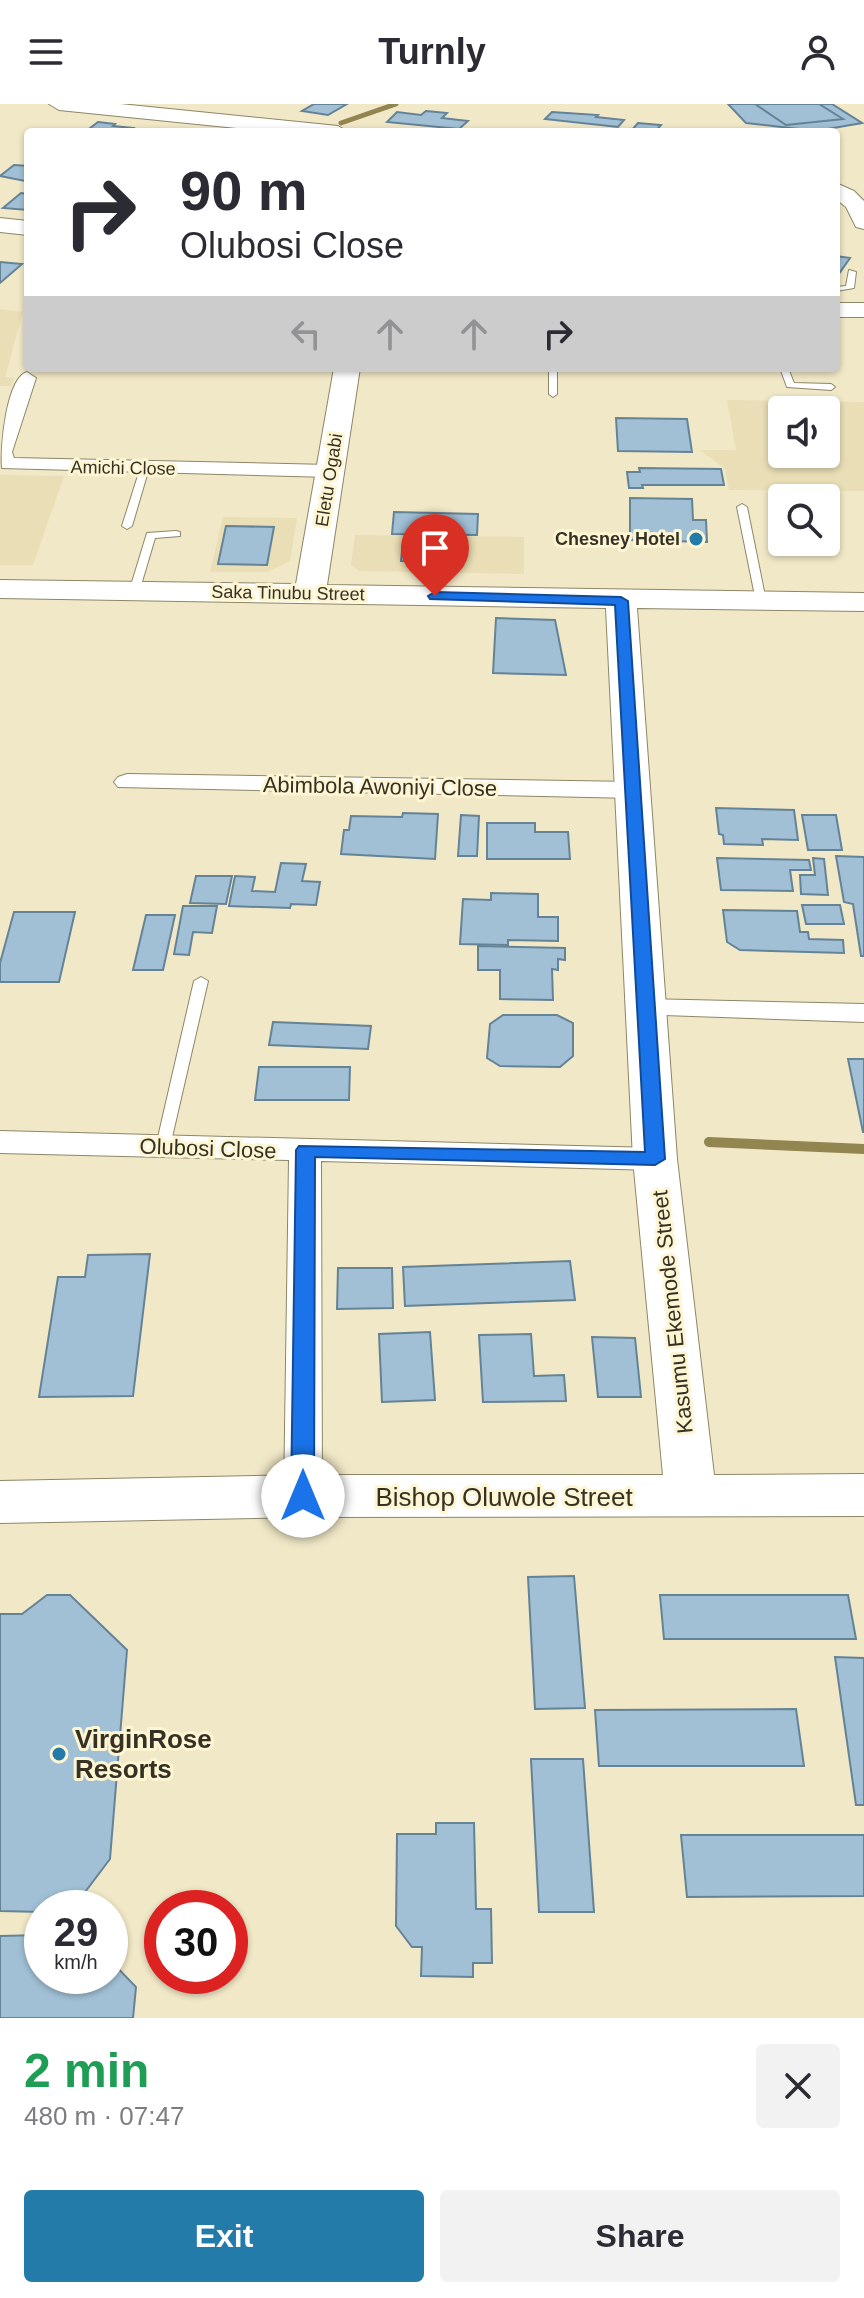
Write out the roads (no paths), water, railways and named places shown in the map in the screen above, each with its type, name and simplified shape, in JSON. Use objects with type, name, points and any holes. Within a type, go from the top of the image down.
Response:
[{"type":"street","points":[[59,104],[298,128]]},
{"type":"street","points":[[840,192],[851,197],[864,222]]},
{"type":"street","points":[[0,225],[24,228]]},
{"type":"street","points":[[0,234],[24,236]]},
{"type":"street","points":[[840,300],[864,301]]},
{"type":"street","points":[[840,310],[864,310]]},
{"type":"street","name":"Eletu Ogabi","points":[[310,593],[346,372]]},
{"type":"street","name":"Amichi Close","points":[[27,378],[2,452],[3,460],[25,467],[330,471]]},
{"type":"street","name":"Saka Tinubu Street","points":[[0,589],[621,601],[864,602]]},
{"type":"street","name":"Kasumu Ekemode Street","points":[[621,601],[655,1159],[691,1497]]},
{"type":"street","name":"Abimbola Awoniyi Close","points":[[127,782],[633,790]]},
{"type":"street","points":[[645,1008],[864,1013]]},
{"type":"street","name":"Olubosi Close","points":[[0,1142],[655,1159]]},
{"type":"street","points":[[303,1496],[305,1150]]},
{"type":"street","name":"Bishop Oluwole Street","points":[[0,1502],[303,1496],[864,1495]]},
{"type":"lane","points":[[840,289],[850,288],[852,272]]},
{"type":"lane","points":[[553,372],[553,394]]},
{"type":"lane","points":[[786,372],[791,386],[831,387]]},
{"type":"lane","points":[[127,526],[144,468]]},
{"type":"lane","points":[[742,507],[761,601]]},
{"type":"lane","points":[[134,592],[150,536],[176,534]]},
{"type":"lane","points":[[163,1146],[201,981]]},
{"type":"waterway","points":[[341,123],[396,104]]},
{"type":"waterway","points":[[709,1142],[864,1149]]},
{"type":"place","name":"Chesney Hotel","points":[[696,539]]},
{"type":"place","name":"VirginRose Resorts","points":[[59,1754]]}]
